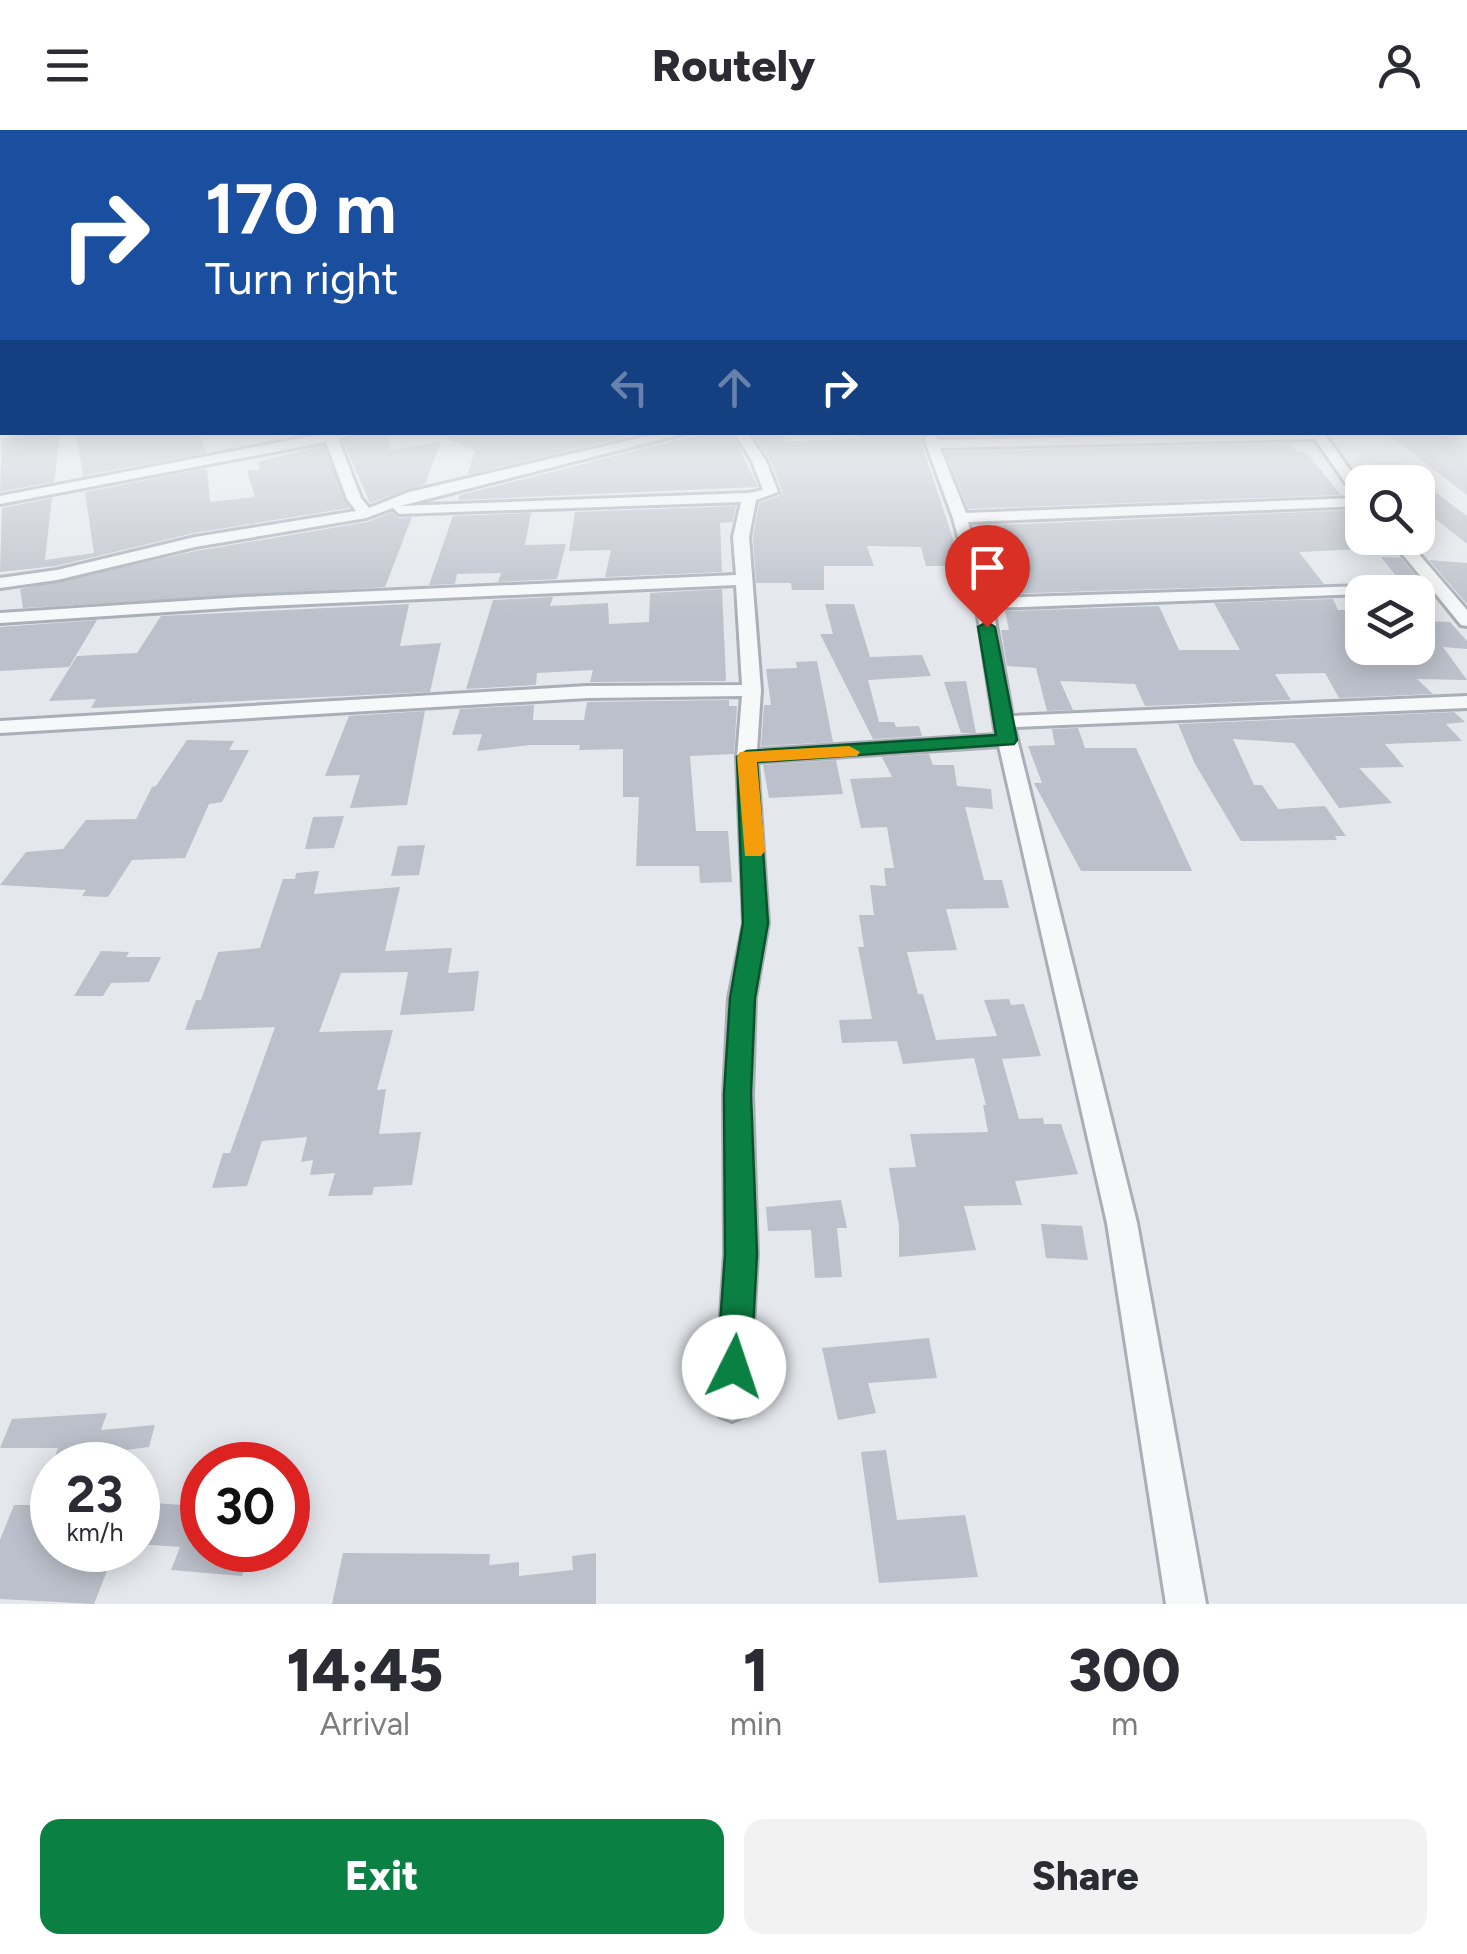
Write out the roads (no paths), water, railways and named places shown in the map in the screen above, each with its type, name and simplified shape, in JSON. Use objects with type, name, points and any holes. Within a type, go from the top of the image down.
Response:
[{"type":"street","points":[[0,500],[103,481]]},
{"type":"street","points":[[347,481],[354,499],[373,512]]},
{"type":"street","points":[[373,512],[414,496],[478,481]]},
{"type":"street","points":[[0,583],[57,575],[196,542],[373,512],[749,497],[771,492],[767,481]]},
{"type":"street","points":[[946,481],[984,603],[1005,731],[1122,1223],[1186,1604]]},
{"type":"street","points":[[732,1404],[741,1254],[738,1094],[742,998],[756,923],[747,757],[752,690],[741,537],[749,497]]},
{"type":"street","points":[[960,518],[1345,500]]},
{"type":"street","points":[[1411,555],[1467,622]]},
{"type":"street","points":[[0,618],[243,602],[742,580]]},
{"type":"street","points":[[984,603],[1439,588]]},
{"type":"street","points":[[0,727],[512,696],[752,690]]},
{"type":"street","points":[[747,757],[1005,731],[1467,702]]}]
